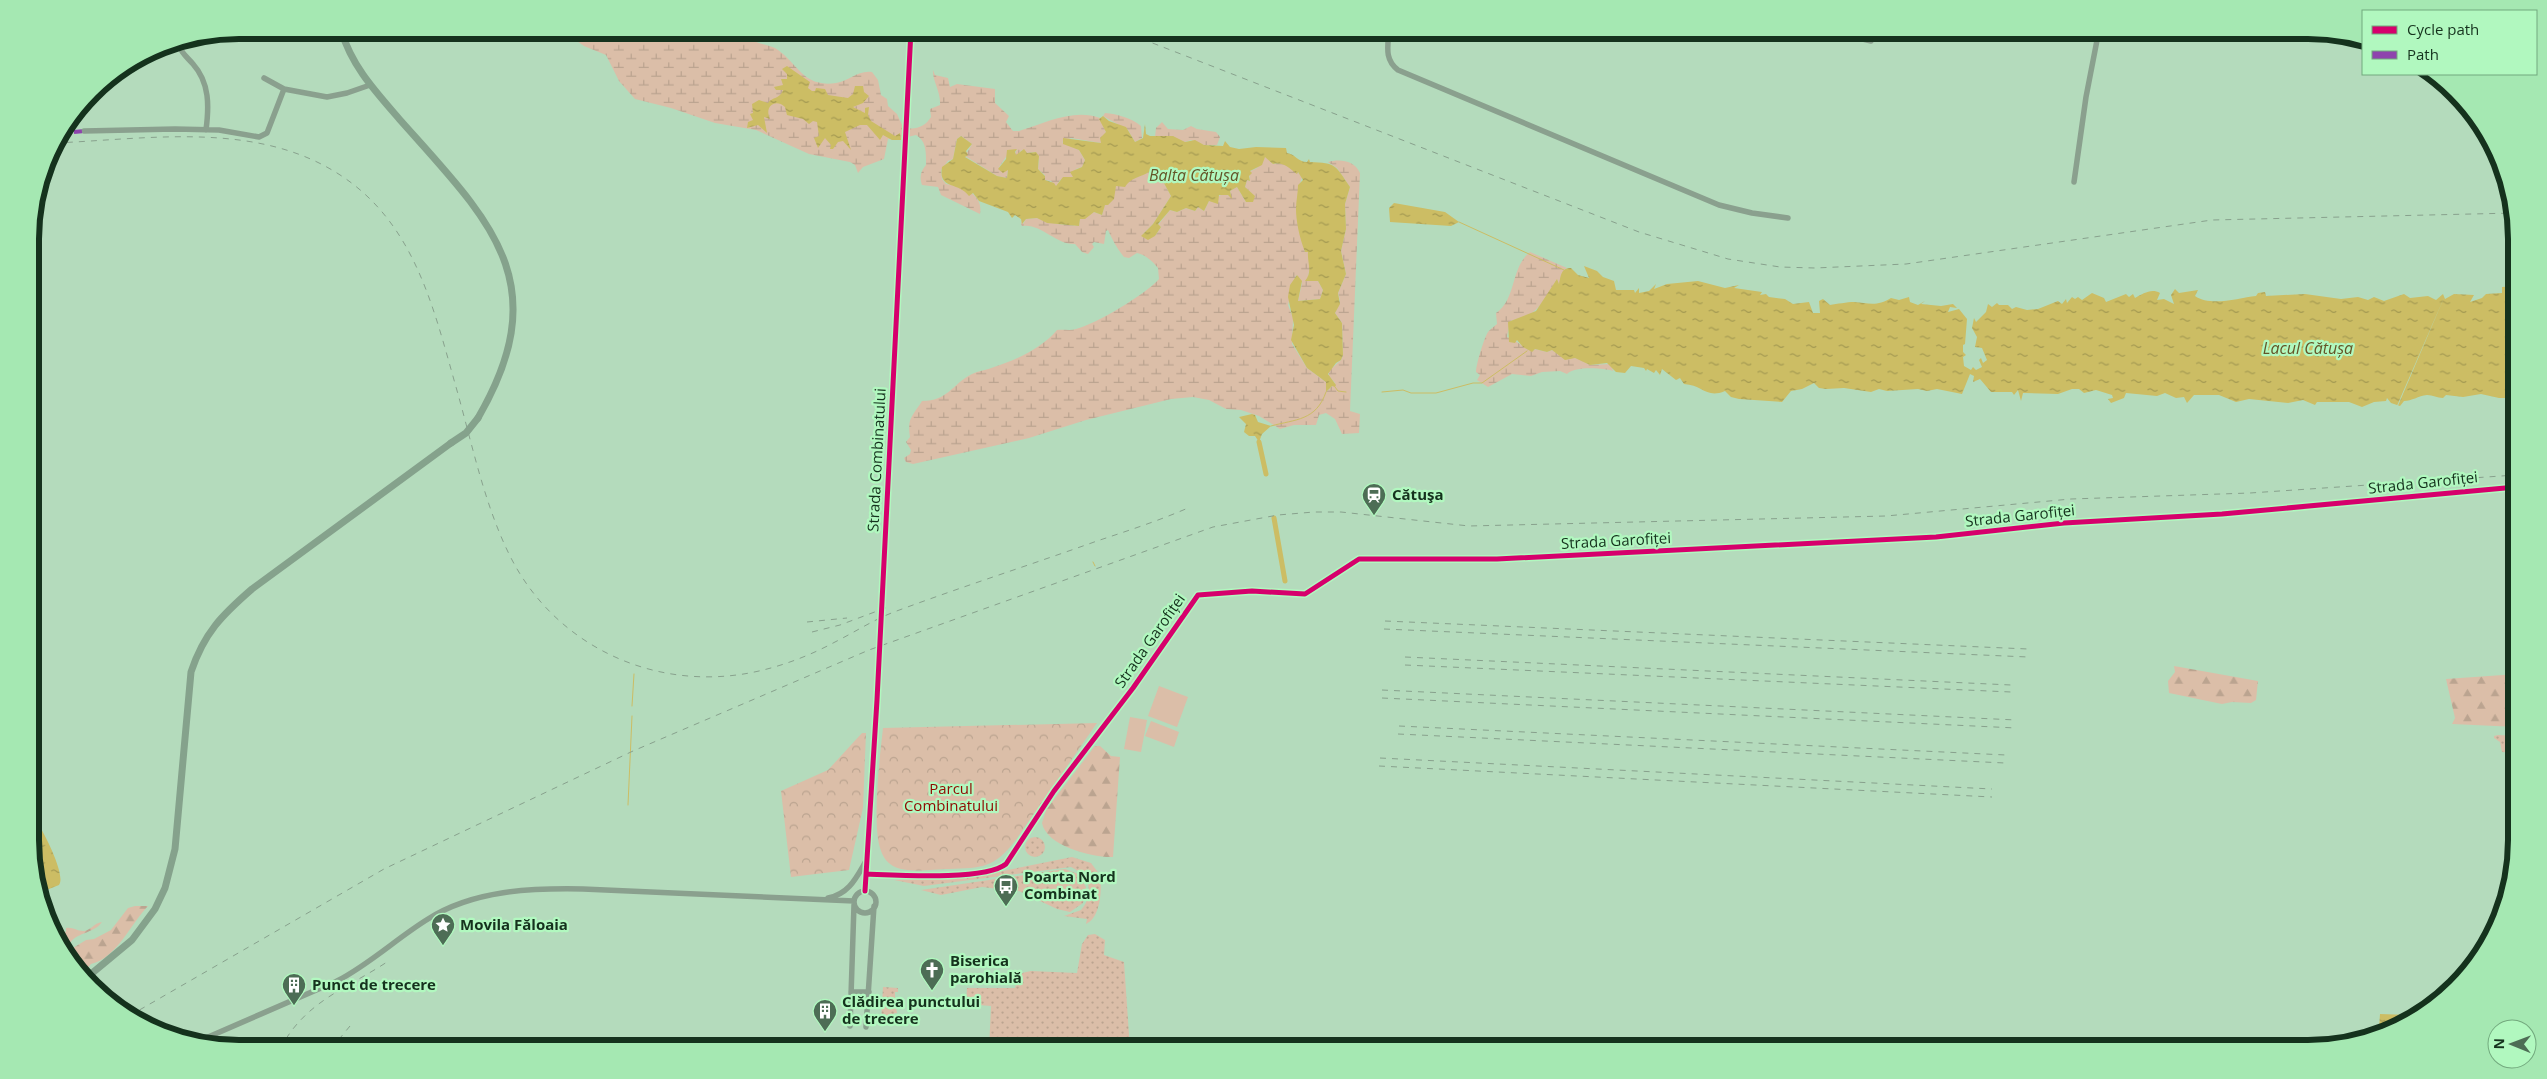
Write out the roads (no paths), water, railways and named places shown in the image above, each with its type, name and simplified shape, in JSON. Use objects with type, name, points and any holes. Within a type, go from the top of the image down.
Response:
[{"type":"main road","points":[[90,974],[132,940],[155,909],[165,888],[174,849],[191,672],[201,644],[227,610],[252,589],[466,433],[478,418],[495,389],[507,358],[513,324],[511,286],[504,259],[487,223],[463,191],[370,85],[349,54],[344,39]]},
{"type":"street","name":"Strada Combinatului","points":[[865,891],[877,700],[911,39]]},
{"type":"street","points":[[1388,39],[1387,53],[1390,62],[1398,70],[1719,205],[1752,213],[1788,218]]},
{"type":"street","points":[[2074,182],[2086,97],[2097,39]]},
{"type":"street","points":[[180,48],[184,56],[197,69],[208,96],[206,130]]},
{"type":"street","points":[[264,78],[284,89],[327,97],[347,94],[370,85]]},
{"type":"street","points":[[84,131],[206,130],[259,137],[264,135],[284,89]]},
{"type":"street","name":"Strada Garofiței","points":[[866,874],[981,873],[1000,869],[1006,864],[1054,791],[1132,688],[1198,595],[1252,591],[1305,594],[1359,559],[1497,559],[1936,537],[2064,524],[2222,514],[2508,488]]},
{"type":"street","points":[[814,900],[832,898],[844,892],[853,883],[866,859]]},
{"type":"street","points":[[207,1038],[337,982],[433,915],[460,903],[489,895],[525,890],[575,888],[854,903]]},
{"type":"street","points":[[850,1026],[854,903],[858,893],[865,891],[873,895],[874,906],[866,1027]]},
{"type":"street","points":[[854,903],[858,910],[864,912],[870,911],[874,906]]},
{"type":"street","points":[[851,992],[869,992]]},
{"type":"water","points":[[787,66],[810,82],[808,88],[812,91],[815,91],[816,88],[825,89],[828,95],[848,98],[853,94],[855,86],[863,86],[864,92],[869,96],[863,103],[853,107],[865,113],[865,108],[869,107],[868,115],[871,121],[895,136],[900,133],[901,140],[892,140],[883,135],[880,140],[867,125],[860,125],[845,132],[851,150],[843,141],[838,142],[833,149],[830,149],[831,145],[825,138],[818,148],[814,138],[819,136],[817,122],[813,121],[809,124],[803,119],[787,115],[785,107],[778,103],[769,108],[770,119],[764,117],[767,133],[758,125],[747,128],[748,122],[753,120],[750,114],[753,113],[752,104],[759,100],[768,103],[782,93],[783,90],[776,90],[774,87],[783,85],[781,79],[787,79],[787,74],[782,69]]},
{"type":"water","name":"Balta Cătușa","points":[[1103,116],[1109,121],[1126,127],[1135,142],[1143,138],[1145,124],[1146,134],[1150,136],[1173,136],[1185,142],[1195,140],[1204,145],[1223,146],[1225,141],[1230,147],[1239,149],[1256,147],[1286,148],[1287,153],[1301,161],[1307,162],[1309,159],[1310,162],[1326,163],[1338,170],[1350,187],[1345,204],[1346,229],[1341,251],[1346,274],[1338,293],[1340,304],[1335,313],[1342,323],[1343,355],[1341,360],[1336,363],[1328,374],[1336,385],[1335,387],[1332,386],[1326,392],[1326,382],[1307,368],[1291,340],[1294,325],[1288,297],[1290,285],[1297,275],[1302,281],[1298,301],[1320,299],[1323,290],[1318,281],[1305,281],[1309,274],[1309,267],[1308,252],[1305,252],[1303,246],[1297,218],[1298,185],[1303,180],[1298,172],[1297,174],[1283,165],[1273,164],[1265,157],[1262,165],[1250,171],[1252,173],[1249,176],[1250,181],[1247,180],[1245,187],[1255,196],[1253,202],[1246,202],[1237,187],[1230,191],[1232,199],[1228,195],[1219,195],[1218,204],[1209,201],[1204,211],[1198,207],[1195,211],[1186,208],[1177,212],[1170,210],[1158,224],[1161,227],[1155,236],[1148,240],[1141,236],[1153,224],[1171,196],[1160,176],[1149,172],[1133,180],[1125,187],[1116,186],[1114,199],[1108,205],[1105,205],[1102,215],[1094,212],[1085,219],[1080,219],[1079,226],[1047,223],[1037,218],[1026,219],[1022,224],[1021,219],[1015,215],[1012,218],[1008,212],[979,201],[973,193],[969,196],[965,191],[943,179],[942,167],[953,159],[957,139],[961,136],[972,144],[966,151],[968,155],[965,157],[997,176],[1007,178],[1008,170],[1003,173],[998,169],[1006,159],[1007,150],[1017,149],[1016,155],[1024,149],[1027,153],[1036,152],[1039,156],[1038,169],[1045,176],[1045,180],[1054,183],[1056,186],[1063,177],[1073,177],[1070,172],[1082,167],[1085,160],[1079,150],[1063,144],[1063,138],[1101,143],[1100,138],[1106,132],[1099,119]]},
{"type":"water","points":[[1394,203],[1445,212],[1459,222],[1451,226],[1390,222],[1389,208]]},
{"type":"water","name":"Lacul Cătușa","points":[[1584,266],[1614,281],[1616,290],[1634,290],[1635,293],[1639,288],[1639,293],[1649,291],[1656,284],[1654,289],[1667,284],[1698,281],[1725,288],[1739,285],[1734,288],[1762,292],[1760,295],[1766,294],[1769,297],[1785,299],[1793,304],[1809,302],[1813,313],[1820,313],[1819,301],[1823,299],[1830,305],[1851,302],[1868,304],[1886,301],[1891,298],[1899,300],[1909,297],[1910,302],[1918,305],[1925,301],[1921,304],[1941,306],[1953,304],[1957,308],[1950,307],[1948,312],[1959,309],[1967,319],[1965,344],[1963,345],[1963,352],[1966,355],[1963,357],[1964,366],[1971,370],[1973,367],[1976,370],[1982,367],[1979,360],[1981,358],[1983,363],[1987,360],[1982,348],[1975,347],[1977,337],[1972,328],[1974,318],[1976,322],[1986,312],[1988,304],[1992,307],[1997,303],[1999,305],[2008,305],[2012,309],[2016,307],[2027,310],[2038,309],[2058,301],[2062,304],[2066,299],[2067,303],[2072,297],[2075,299],[2078,297],[2082,300],[2092,293],[2104,298],[2106,302],[2126,294],[2129,297],[2133,294],[2135,298],[2153,291],[2160,293],[2157,300],[2164,299],[2174,304],[2171,295],[2175,289],[2179,293],[2198,290],[2195,296],[2209,301],[2233,300],[2256,296],[2258,293],[2265,292],[2266,296],[2305,294],[2341,299],[2358,297],[2368,300],[2374,297],[2384,301],[2404,294],[2410,298],[2428,296],[2436,300],[2443,294],[2445,299],[2454,294],[2474,295],[2470,302],[2482,298],[2486,294],[2502,293],[2502,287],[2508,287],[2508,398],[2481,394],[2463,397],[2446,395],[2443,398],[2427,395],[2404,401],[2400,406],[2391,403],[2387,398],[2386,401],[2374,402],[2362,407],[2349,402],[2317,402],[2315,405],[2303,400],[2288,403],[2249,399],[2236,402],[2219,395],[2194,395],[2187,403],[2184,397],[2176,398],[2165,393],[2157,396],[2126,393],[2124,398],[2111,403],[2108,399],[2113,398],[2112,395],[2096,390],[2084,393],[2079,389],[2072,389],[2058,394],[2023,393],[2021,401],[2018,390],[2014,395],[2012,392],[1991,392],[1980,379],[1973,382],[1974,376],[1970,374],[1962,394],[1937,389],[1927,391],[1918,389],[1887,391],[1879,389],[1871,392],[1844,388],[1826,389],[1819,388],[1814,383],[1802,389],[1791,391],[1782,402],[1739,399],[1731,397],[1725,391],[1709,393],[1684,384],[1680,378],[1676,380],[1662,369],[1660,375],[1656,370],[1654,373],[1647,369],[1646,371],[1644,368],[1631,366],[1625,373],[1616,372],[1607,363],[1590,365],[1575,358],[1565,360],[1552,350],[1547,352],[1535,349],[1532,352],[1523,347],[1517,340],[1515,343],[1509,342],[1508,322],[1536,311],[1557,279],[1559,284],[1565,269],[1571,268],[1578,275],[1589,278]]},
{"type":"water","points":[[1255,415],[1258,422],[1271,426],[1262,434],[1259,442],[1255,436],[1249,436],[1244,432],[1246,424],[1239,417]]},
{"type":"water","points":[[39,827],[58,865],[60,874],[59,885],[46,890],[40,866]]},
{"type":"water","points":[[2380,1014],[2405,1015],[2397,1020],[2379,1027]]},
{"type":"waterway","points":[[1459,222],[1564,270]]},
{"type":"waterway","points":[[1382,392],[1403,390],[1411,393],[1436,393],[1473,383],[1482,383],[1527,351]]},
{"type":"waterway","points":[[1335,387],[1338,391],[1346,392]]},
{"type":"waterway","points":[[1271,426],[1297,420],[1311,414],[1322,402],[1326,392]]},
{"type":"waterway","points":[[1259,442],[1266,474]]},
{"type":"waterway","points":[[1274,518],[1285,581]]},
{"type":"waterway","points":[[1093,562],[1095,566]]},
{"type":"waterway","points":[[632,706],[634,674]]},
{"type":"waterway","points":[[628,805],[632,716]]},
{"type":"railway","points":[[1142,39],[1639,232],[1728,259],[1780,267],[1815,268],[1906,264],[2212,220],[2507,213]]},
{"type":"railway","points":[[64,143],[163,137],[200,137],[236,140],[271,146],[305,157],[337,173],[363,193],[385,215],[402,240],[429,296],[479,473],[493,516],[510,556],[530,588],[554,616],[583,639],[614,657],[648,669],[684,676],[721,676],[759,671],[778,666],[817,651],[894,612],[1142,526],[1188,508]]},
{"type":"railway","points":[[137,1012],[384,869],[633,751],[869,650],[1213,527],[1278,515],[1314,512],[1341,512],[1469,526],[1886,516],[2071,499],[2250,493],[2508,476]]},
{"type":"railway","points":[[812,632],[840,625],[888,607]]},
{"type":"railway","points":[[807,622],[847,618]]},
{"type":"railway","points":[[1385,621],[2028,649]]},
{"type":"railway","points":[[1384,629],[2028,657]]},
{"type":"railway","points":[[1405,657],[2011,685]]},
{"type":"railway","points":[[1405,665],[2011,692]]},
{"type":"railway","points":[[1382,690],[2016,720]]},
{"type":"railway","points":[[1382,698],[2016,728]]},
{"type":"railway","points":[[1399,726],[2006,755]]},
{"type":"railway","points":[[1398,734],[2005,763]]},
{"type":"railway","points":[[1380,758],[1992,789]]},
{"type":"railway","points":[[1379,766],[1992,797]]},
{"type":"railway","points":[[285,1040],[290,1032],[315,1007],[390,960]]},
{"type":"railway","points":[[338,1040],[350,1026]]},
{"type":"place","name":"Cătuşa","points":[[1374,516]]},
{"type":"place","name":"Poarta Nord Combinat","points":[[1006,907]]},
{"type":"place","name":"Movila Făloaia","points":[[443,946]]},
{"type":"place","name":"Biserica parohială","points":[[932,991]]},
{"type":"place","name":"Punct de trecere","points":[[294,1006]]},
{"type":"place","name":"Clădirea punctului de trecere","points":[[825,1032]]},
{"type":"park label","name":"Parcul Combinatului","points":[[951,798]]}]
